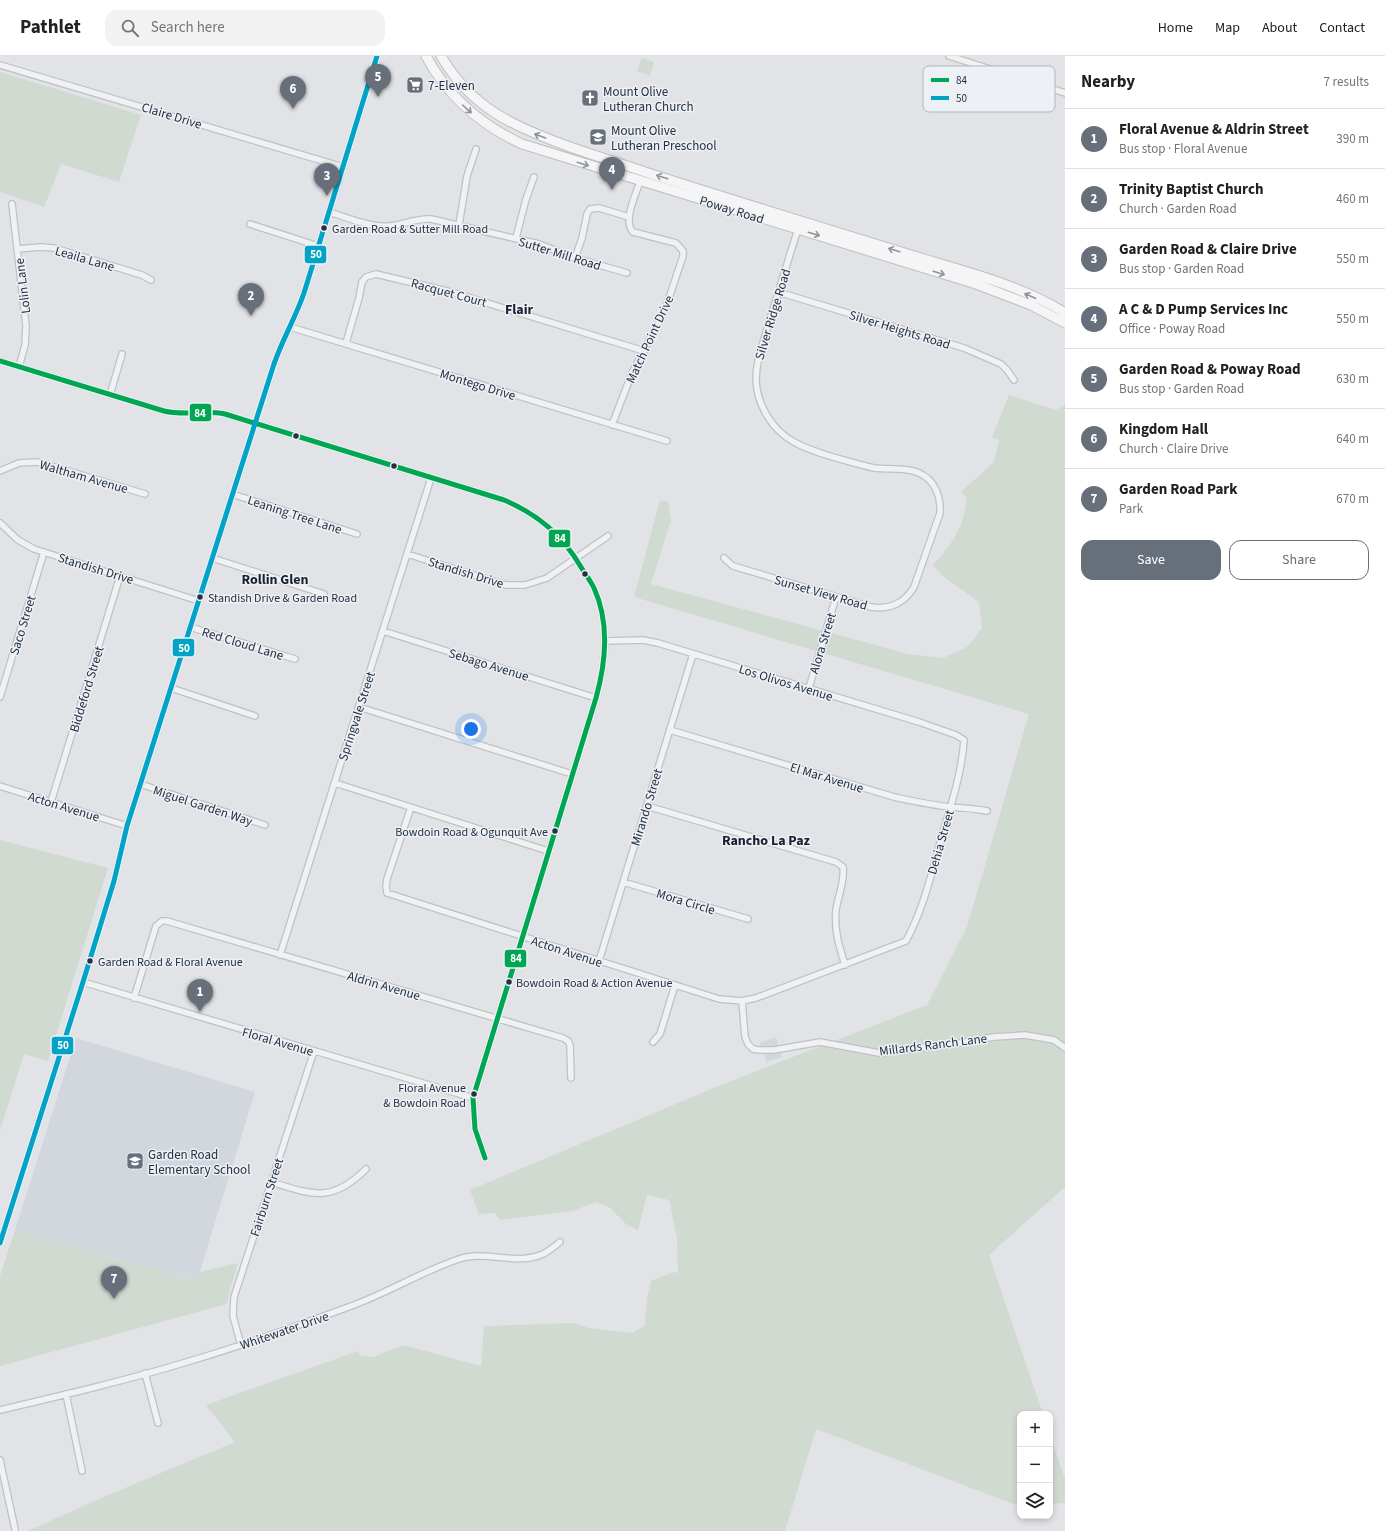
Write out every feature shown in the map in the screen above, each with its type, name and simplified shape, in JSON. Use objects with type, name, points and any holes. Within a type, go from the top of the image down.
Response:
[{"type":"main road","name":"Poway Road","points":[[426,56],[439,77],[454,96],[470,112],[496,131],[534,149],[1012,288],[1065,313]]},
{"type":"main road","name":"Poway Road","points":[[441,56],[457,79],[472,96],[496,115],[541,137],[990,288],[1031,305],[1065,323]]},
{"type":"street","points":[[0,1243],[114,882],[127,826],[190,626],[279,348],[290,327],[302,297],[377,56]]},
{"type":"street","points":[[949,56],[980,66]]},
{"type":"street","name":"Claire Drive","points":[[0,65],[343,167]]},
{"type":"street","points":[[1055,90],[1065,93]]},
{"type":"street","points":[[459,225],[467,176],[476,149]]},
{"type":"street","points":[[575,258],[582,238],[587,214],[590,209],[599,208],[629,216],[644,172]]},
{"type":"street","points":[[516,238],[526,199],[534,177]]},
{"type":"street","name":"Lolin Lane","points":[[12,204],[26,326],[25,345],[19,367]]},
{"type":"street","name":"Sutter Mill Road","points":[[329,212],[378,226],[389,226],[425,218],[539,244],[575,258],[627,273]]},
{"type":"street","name":"Match Point Drive","points":[[612,425],[628,384],[658,324],[670,295],[682,261],[683,251],[676,244],[633,232],[628,226],[629,216]]},
{"type":"street","points":[[250,224],[318,246]]},
{"type":"street","name":"Silver Ridge Road","points":[[799,225],[756,368],[756,381],[759,396],[771,421],[778,430],[790,440],[811,450],[860,465],[907,470],[923,476],[932,484],[938,493],[940,508],[938,520]]},
{"type":"street","name":"Leaila Lane","points":[[17,249],[47,247],[62,250],[142,275],[151,280]]},
{"type":"street","name":"Racquet Court","points":[[346,343],[362,282],[366,278],[376,274],[440,288],[644,351]]},
{"type":"street","name":"Silver Heights Road","points":[[778,292],[964,348],[1001,364],[1008,370],[1014,380]]},
{"type":"street","name":"Montego Drive","points":[[290,327],[667,442]]},
{"type":"street","points":[[110,395],[122,354]]},
{"type":"street","points":[[0,361],[170,412],[179,414],[219,413],[504,500],[525,510],[553,531],[564,541],[576,558],[593,587],[602,616],[605,641],[603,668],[596,698],[473,1098],[475,1129],[486,1158]]},
{"type":"street","name":"Waltham Avenue","points":[[0,471],[19,463],[38,462],[144,494]]},
{"type":"street","name":"Springvale Street","points":[[280,955],[431,478]]},
{"type":"street","name":"Leaning Tree Lane","points":[[232,494],[357,534]]},
{"type":"street","name":"Sunset View Road","points":[[724,558],[733,566],[836,597],[876,608],[892,606],[903,601],[911,593],[938,520]]},
{"type":"street","name":"Standish Drive","points":[[0,524],[18,540],[44,552],[199,601]]},
{"type":"street","name":"Standish Drive","points":[[407,554],[506,585],[516,586],[525,585],[547,578],[608,536]]},
{"type":"street","name":"Saco Street","points":[[0,697],[44,552]]},
{"type":"street","points":[[212,558],[324,594]]},
{"type":"street","name":"Biddeford Street","points":[[51,802],[120,576]]},
{"type":"street","name":"Alora Street","points":[[809,688],[836,597]]},
{"type":"street","name":"Red Cloud Lane","points":[[190,626],[295,659]]},
{"type":"street","name":"Sebago Avenue","points":[[383,631],[596,698]]},
{"type":"street","name":"Los Olivos Avenue","points":[[605,641],[650,641],[928,725],[964,740]]},
{"type":"street","name":"Mirando Street","points":[[599,961],[693,654]]},
{"type":"street","points":[[171,688],[255,716]]},
{"type":"street","points":[[359,707],[572,774]]},
{"type":"street","name":"El Mar Avenue","points":[[670,730],[894,797],[920,803],[987,810]]},
{"type":"street","name":"Dehia Street","points":[[906,941],[914,926],[950,807],[963,753],[964,740]]},
{"type":"street","points":[[334,783],[548,851]]},
{"type":"street","name":"Miguel Garden Way","points":[[140,784],[265,825]]},
{"type":"street","name":"Acton Avenue","points":[[0,786],[127,826]]},
{"type":"street","points":[[647,806],[836,862],[843,867],[844,875],[836,909],[835,928],[845,965]]},
{"type":"street","name":"Acton Avenue","points":[[411,807],[387,879],[387,893],[719,999],[742,1001],[756,998],[906,941]]},
{"type":"street","name":"Mora Circle","points":[[623,882],[748,919]]},
{"type":"street","name":"Aldrin Avenue","points":[[134,998],[156,926],[162,921],[167,921],[563,1038],[568,1041],[570,1049],[571,1078]]},
{"type":"street","name":"Floral Avenue","points":[[83,982],[473,1098]]},
{"type":"street","points":[[653,1042],[660,1034],[675,985]]},
{"type":"street","name":"Millards Ranch Lane","points":[[742,1001],[745,1037],[748,1044],[753,1049],[758,1050],[774,1050],[820,1042],[879,1053],[960,1043],[994,1037],[1025,1035],[1054,1040],[1065,1048]]},
{"type":"street","name":"Fairburn Street","points":[[241,1344],[234,1316],[234,1297],[314,1051]]},
{"type":"street","points":[[271,1182],[308,1193],[327,1193],[336,1190],[354,1180],[366,1168]]},
{"type":"street","name":"Whitewater Drive","points":[[0,1410],[191,1361],[354,1305],[460,1259],[486,1256],[520,1259],[530,1258],[542,1254],[560,1242]]},
{"type":"street","points":[[145,1373],[158,1422]]},
{"type":"street","points":[[66,1394],[82,1471]]},
{"type":"street","points":[[0,1460],[15,1529]]},
{"type":"shaded area","points":[[642,58],[654,62],[650,76],[637,71]]},
{"type":"shaded area","points":[[0,72],[141,115],[119,182],[61,164],[44,207],[0,192]]},
{"type":"shaded area","points":[[1009,395],[1056,410],[1065,404],[1065,1187],[989,1255],[1042,1411],[1017,1411],[1017,1505],[816,1429],[785,1531],[28,1531],[101,1498],[235,1442],[206,1405],[358,1351],[361,1356],[373,1357],[403,1345],[481,1366],[484,1326],[575,1323],[588,1328],[632,1333],[645,1325],[647,1298],[651,1281],[673,1272],[678,1273],[677,1237],[669,1200],[647,1195],[638,1230],[627,1225],[609,1207],[595,1202],[573,1211],[500,1220],[495,1213],[479,1214],[470,1190],[721,1085],[927,1005],[967,927],[1029,714],[634,597],[660,500],[668,502],[671,520],[651,584],[908,654],[943,658],[967,647],[982,628],[979,602],[944,577],[933,565],[954,539],[961,525],[966,497],[961,492],[994,462],[999,440],[992,437]]},
{"type":"shaded area","points":[[0,840],[108,868],[48,1061],[24,1054],[0,1131]]},
{"type":"shaded area","points":[[776,1037],[782,1057],[767,1062],[760,1043]]},
{"type":"shaded area","name":"Garden Road Elementary School","points":[[76,1038],[255,1092],[197,1281],[15,1230]]},
{"type":"shaded area","points":[[15,1230],[196,1281],[199,1272],[238,1263],[227,1304],[0,1366],[0,1276]]},
{"type":"shaded area","points":[[1053,1444],[1065,1479],[1065,1503],[1053,1504]]},
{"type":"transit line","name":"50","points":[[0,1243],[114,881],[127,826],[273,367],[304,293],[377,56]]},
{"type":"transit line","name":"84","points":[[0,361],[164,411],[179,413],[225,414],[504,500],[539,519],[558,536],[574,556],[591,582],[599,601],[604,629],[605,643],[602,671],[596,698],[473,1098],[475,1129],[485,1158]]},
{"type":"place","name":"7-Eleven","points":[[415,85]]},
{"type":"place","name":"Garden Road & Poway Road","points":[[378,97]]},
{"type":"place","name":"Mount Olive Lutheran Church","points":[[590,98]]},
{"type":"place","name":"Kingdom Hall","points":[[293,109]]},
{"type":"place","name":"Mount Olive Lutheran Preschool","points":[[598,137]]},
{"type":"place","name":"A C & D Pump Services Inc","points":[[612,190]]},
{"type":"place","name":"Garden Road & Claire Drive","points":[[327,196]]},
{"type":"place","name":"Garden Road & Sutter Mill Road","points":[[324,228]]},
{"type":"place","name":"Trinity Baptist Church","points":[[251,316]]},
{"type":"place","name":"Standish Drive & Garden Road","points":[[200,597]]},
{"type":"place","name":"Bowdoin Road & Ogunquit Ave","points":[[555,831]]},
{"type":"place","name":"Garden Road & Floral Avenue","points":[[90,961]]},
{"type":"place","name":"Bowdoin Road & Action Avenue","points":[[509,982]]},
{"type":"place","name":"Floral Avenue & Aldrin Street","points":[[200,1012]]},
{"type":"place","name":"Floral Avenue & Bowdoin Road","points":[[474,1094]]},
{"type":"place","name":"Garden Road Elementary School","points":[[135,1161]]},
{"type":"place","name":"Garden Road Park","points":[[114,1299]]},
{"type":"district","name":"Flair","points":[[519,309]]},
{"type":"district","name":"Rollin Glen","points":[[275,579]]},
{"type":"district","name":"Rancho La Paz","points":[[766,840]]}]
